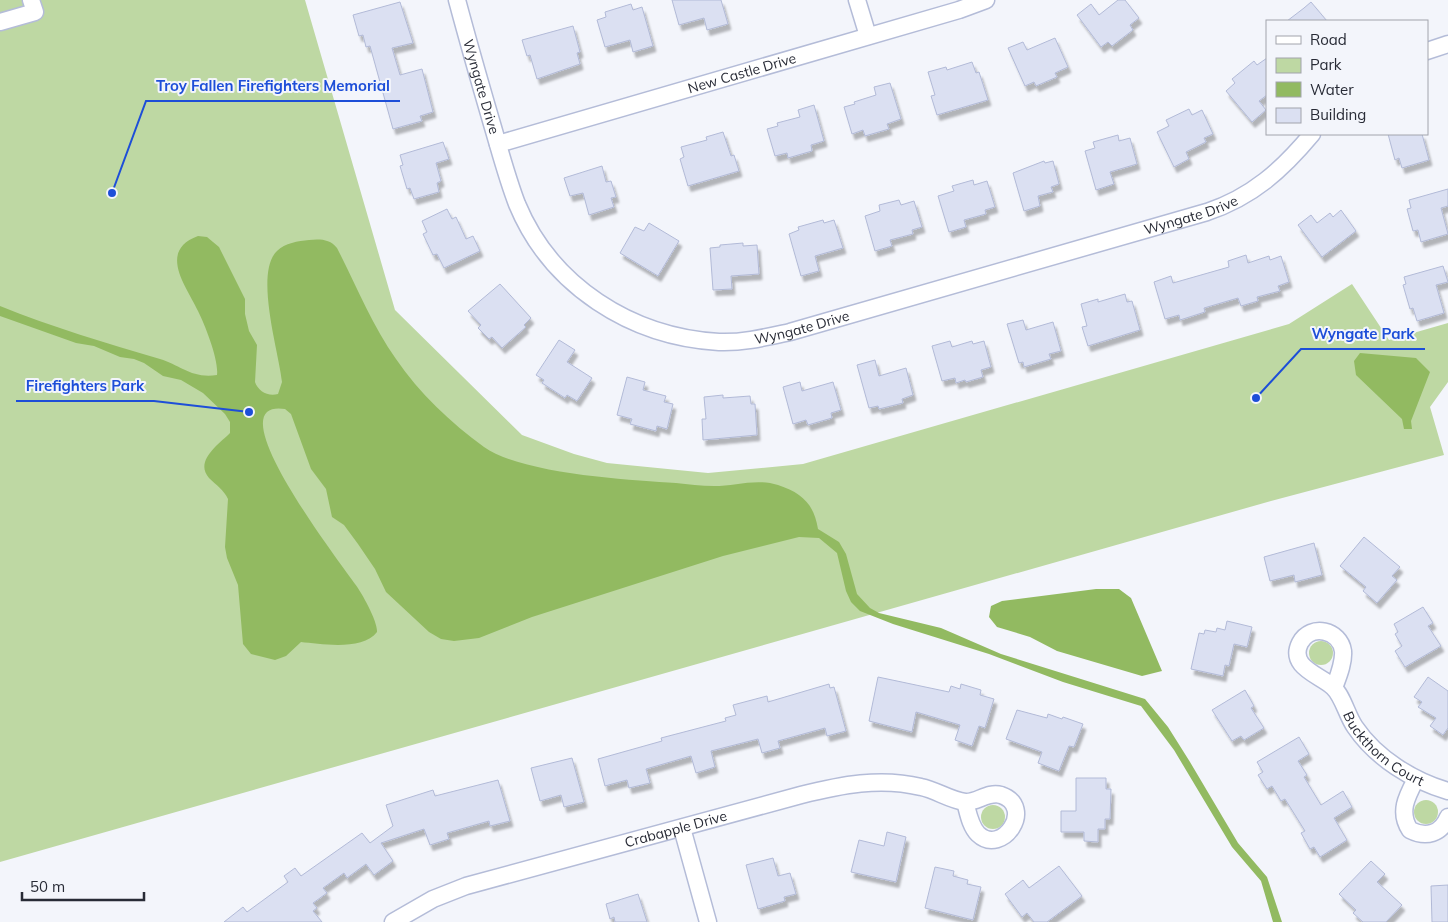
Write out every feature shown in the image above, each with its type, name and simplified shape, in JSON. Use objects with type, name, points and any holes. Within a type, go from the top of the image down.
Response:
[{"type":"street","points":[[0,22],[35,12],[31,0]]},
{"type":"street","name":"Wyngate Drive","points":[[456,0],[498,144],[518,205],[531,231],[552,261],[570,281],[604,308],[640,325],[674,336],[720,342],[763,338],[790,332],[1220,208],[1242,198],[1278,172],[1311,135]]},
{"type":"street","points":[[857,0],[868,36]]},
{"type":"street","name":"New Castle Drive","points":[[498,144],[960,10],[986,0]]},
{"type":"street","points":[[1428,50],[1448,44]]},
{"type":"street","name":"Buckthorn Court","points":[[1334,688],[1355,727],[1369,744],[1388,761],[1416,779],[1448,792]]},
{"type":"street","points":[[1416,779],[1404,806],[1405,822],[1410,830],[1417,834],[1435,833],[1448,817]]},
{"type":"street","name":"Crabapple Drive","points":[[393,922],[433,899],[466,886],[809,793],[864,782],[912,784],[965,802]]},
{"type":"street","points":[[682,828],[708,922]]},
{"type":"green space","points":[[0,0],[305,0],[395,310],[522,435],[574,454],[607,463],[708,473],[803,464],[1289,324],[1352,284],[1389,340],[1448,323],[1448,382],[1430,407],[1444,455],[1271,501],[0,862]]},
{"type":"green space","points":[[1321,641],[1329,645],[1333,653],[1329,661],[1321,665],[1313,661],[1309,653],[1313,645]]},
{"type":"green space","points":[[1426,800],[1431,801],[1437,807],[1437,817],[1431,823],[1426,824],[1421,823],[1415,817],[1414,812],[1415,807],[1421,801]]},
{"type":"green space","points":[[993,805],[998,806],[1004,812],[1004,822],[998,828],[993,829],[988,828],[982,822],[981,817],[982,812],[988,806]]},
{"type":"water","points":[[198,236],[207,237],[219,247],[245,299],[245,314],[249,331],[257,345],[255,382],[258,388],[264,392],[271,395],[278,394],[282,382],[268,294],[270,262],[280,248],[288,244],[313,240],[328,241],[337,248],[379,333],[405,372],[436,407],[484,447],[523,464],[576,474],[709,486],[762,482],[786,488],[800,496],[810,506],[818,529],[839,542],[846,554],[857,594],[870,608],[879,613],[941,628],[1001,654],[1145,699],[1168,727],[1238,843],[1267,877],[1282,922],[1273,922],[1261,881],[1232,847],[1174,750],[1141,706],[1063,682],[989,654],[893,624],[860,611],[851,602],[846,591],[837,553],[819,538],[799,537],[723,556],[532,617],[479,638],[454,641],[441,639],[429,632],[386,592],[375,569],[358,544],[344,525],[332,517],[326,489],[311,469],[291,414],[285,409],[273,409],[267,412],[263,425],[268,445],[296,498],[362,594],[377,627],[377,632],[371,638],[352,644],[330,645],[301,642],[286,656],[275,660],[251,654],[243,644],[238,585],[227,558],[225,547],[228,499],[222,490],[209,478],[205,472],[204,465],[210,453],[230,433],[230,422],[225,414],[203,393],[181,380],[163,376],[144,363],[120,357],[94,346],[76,343],[0,316],[0,306],[59,328],[160,359],[193,373],[208,376],[217,375],[216,361],[211,343],[201,317],[178,270],[177,260],[179,251],[186,243]]},
{"type":"water","points":[[1360,353],[1416,358],[1430,372],[1411,421],[1412,429],[1404,429],[1402,419],[1356,375],[1354,361]]},
{"type":"water","points":[[1096,589],[1119,589],[1131,598],[1162,671],[1142,676],[1057,651],[1030,637],[997,627],[989,617],[991,606],[1002,601]]},
{"type":"building","points":[[672,0],[721,0],[728,24],[707,30],[704,18],[679,25]]},
{"type":"building","points":[[1118,0],[1125,0],[1139,18],[1130,25],[1133,30],[1112,46],[1108,42],[1101,47],[1077,15],[1091,4],[1099,15]]},
{"type":"building","points":[[400,2],[413,43],[392,48],[400,75],[422,69],[433,112],[420,116],[422,121],[393,129],[370,46],[366,47],[363,35],[359,36],[353,15]]},
{"type":"building","points":[[1311,2],[1326,20],[1288,20]]},
{"type":"building","points":[[631,4],[633,10],[642,7],[653,46],[633,52],[630,40],[605,47],[597,20],[606,17],[605,12]]},
{"type":"building","points":[[573,26],[580,52],[577,53],[580,64],[537,79],[530,55],[527,56],[522,40]]},
{"type":"building","points":[[1055,38],[1068,67],[1055,73],[1057,77],[1036,86],[1034,82],[1025,86],[1008,48],[1023,42],[1027,50]]},
{"type":"building","points":[[1266,59],[1266,96],[1259,101],[1266,110],[1252,122],[1226,91],[1235,83],[1232,79],[1254,61],[1257,65]]},
{"type":"building","points":[[972,62],[976,73],[979,72],[988,100],[937,115],[931,96],[935,95],[928,72],[946,67],[947,70]]},
{"type":"building","points":[[890,83],[901,119],[887,124],[889,129],[865,136],[863,130],[852,134],[844,107],[876,95],[874,87]]},
{"type":"building","points":[[814,105],[824,141],[811,145],[812,151],[788,158],[787,153],[775,156],[767,129],[778,126],[777,123],[800,117],[798,110]]},
{"type":"building","points":[[1189,109],[1192,115],[1202,110],[1213,134],[1204,138],[1206,142],[1186,152],[1189,159],[1174,167],[1157,132],[1169,126],[1166,120]]},
{"type":"building","points":[[723,132],[731,156],[734,155],[739,171],[688,186],[680,159],[684,157],[681,147],[707,140],[706,137]]},
{"type":"building","points":[[1118,135],[1119,141],[1130,138],[1137,164],[1110,172],[1114,184],[1096,190],[1085,151],[1095,148],[1093,142]]},
{"type":"building","points":[[1388,135],[1422,135],[1429,160],[1402,168],[1399,158],[1395,160]]},
{"type":"building","points":[[443,142],[449,159],[436,163],[441,181],[437,183],[439,192],[414,199],[410,188],[407,189],[400,166],[403,165],[400,155]]},
{"type":"building","points":[[1044,161],[1045,163],[1053,161],[1059,184],[1051,187],[1053,192],[1038,196],[1040,206],[1024,211],[1013,173]]},
{"type":"building","points":[[602,166],[606,182],[611,181],[616,197],[611,198],[614,207],[589,215],[583,193],[570,196],[564,178]]},
{"type":"building","points":[[973,180],[974,185],[987,181],[995,207],[985,210],[986,214],[964,220],[966,227],[949,232],[938,196],[954,191],[952,186]]},
{"type":"building","points":[[1448,189],[1448,206],[1441,208],[1448,234],[1421,242],[1418,230],[1413,231],[1407,209],[1411,208],[1409,200]]},
{"type":"building","points":[[899,200],[901,205],[914,201],[922,227],[912,230],[913,234],[890,240],[892,246],[875,251],[865,216],[880,211],[879,205]]},
{"type":"building","points":[[447,209],[452,219],[456,217],[466,239],[473,236],[480,251],[444,268],[437,254],[433,255],[423,234],[427,232],[422,221]]},
{"type":"building","points":[[1341,210],[1356,231],[1322,257],[1298,225],[1311,215],[1317,223],[1330,213],[1333,217]]},
{"type":"building","points":[[823,220],[824,223],[834,220],[843,248],[815,256],[819,271],[801,276],[789,234],[799,230],[798,227]]},
{"type":"building","points":[[649,223],[679,241],[658,276],[620,253],[635,227],[644,231]]},
{"type":"building","points":[[743,243],[743,246],[757,245],[759,274],[731,276],[732,289],[713,290],[710,248]]},
{"type":"building","points":[[1246,255],[1248,263],[1269,256],[1270,260],[1281,256],[1289,282],[1278,286],[1280,291],[1257,297],[1258,301],[1241,306],[1238,298],[1204,308],[1205,312],[1180,320],[1179,315],[1165,319],[1154,282],[1171,276],[1173,283],[1229,267],[1228,261]]},
{"type":"building","points":[[1443,266],[1448,282],[1436,285],[1444,313],[1417,321],[1413,308],[1410,309],[1403,285],[1406,284],[1404,277]]},
{"type":"building","points":[[500,284],[531,318],[524,325],[526,327],[502,348],[492,337],[489,339],[478,328],[481,325],[468,311]]},
{"type":"building","points":[[1125,294],[1127,302],[1132,301],[1140,330],[1088,346],[1082,327],[1087,326],[1081,304],[1098,299],[1098,302]]},
{"type":"building","points":[[1023,320],[1026,330],[1053,322],[1061,351],[1049,354],[1051,359],[1024,367],[1023,362],[1019,363],[1007,324]]},
{"type":"building","points":[[559,340],[575,350],[567,362],[592,378],[577,401],[567,395],[565,398],[542,383],[544,380],[536,375]]},
{"type":"building","points":[[950,341],[952,347],[972,341],[973,344],[984,341],[991,367],[981,370],[983,377],[956,383],[955,378],[942,381],[932,346]]},
{"type":"building","points":[[875,360],[879,376],[906,368],[913,395],[902,399],[903,403],[879,409],[878,406],[869,408],[857,365]]},
{"type":"building","points":[[627,377],[645,382],[643,390],[666,396],[664,402],[673,404],[667,429],[657,426],[656,431],[630,424],[632,419],[617,415]]},
{"type":"building","points":[[800,382],[802,391],[833,382],[841,410],[831,413],[832,418],[808,425],[806,420],[793,424],[783,387]]},
{"type":"building","points":[[723,395],[723,398],[750,396],[751,404],[755,404],[757,435],[703,440],[702,419],[706,419],[704,397]]},
{"type":"building","points":[[1364,537],[1400,567],[1392,576],[1397,580],[1377,603],[1363,591],[1366,587],[1340,566]]},
{"type":"building","points":[[1314,543],[1322,575],[1295,582],[1294,575],[1270,581],[1264,557]]},
{"type":"building","points":[[1423,607],[1433,623],[1428,626],[1441,646],[1405,667],[1395,651],[1402,646],[1395,634],[1398,632],[1394,624]]},
{"type":"building","points":[[1227,621],[1252,627],[1247,647],[1234,644],[1229,666],[1225,665],[1223,676],[1191,669],[1199,633],[1204,634],[1205,630],[1216,632],[1217,628],[1225,630]]},
{"type":"building","points":[[878,677],[949,692],[951,686],[960,689],[961,684],[981,690],[980,695],[994,699],[985,728],[979,726],[972,746],[955,740],[960,725],[916,712],[912,732],[869,721]]},
{"type":"building","points":[[1428,677],[1448,691],[1448,728],[1443,735],[1430,726],[1436,718],[1418,707],[1422,702],[1414,697]]},
{"type":"building","points":[[829,684],[830,688],[834,687],[846,731],[827,736],[825,728],[778,741],[780,748],[762,753],[758,739],[711,751],[715,767],[696,773],[691,756],[646,769],[650,783],[629,788],[627,780],[605,786],[598,759],[662,741],[661,738],[726,721],[725,718],[736,715],[733,705],[767,696],[768,702]]},
{"type":"building","points":[[1245,690],[1254,706],[1251,708],[1264,728],[1244,740],[1241,736],[1232,741],[1212,710]]},
{"type":"building","points":[[1017,710],[1047,718],[1048,714],[1062,719],[1063,717],[1083,724],[1074,747],[1069,746],[1059,771],[1038,763],[1042,752],[1006,739]]},
{"type":"building","points":[[1299,737],[1309,754],[1298,761],[1307,775],[1304,777],[1321,805],[1343,791],[1352,807],[1334,818],[1347,840],[1320,857],[1314,847],[1310,849],[1301,833],[1305,831],[1285,799],[1281,801],[1272,786],[1267,789],[1258,775],[1263,772],[1257,762]]},
{"type":"building","points":[[572,758],[584,802],[564,807],[561,795],[540,801],[531,768]]},
{"type":"building","points":[[1076,778],[1106,778],[1106,789],[1111,789],[1110,819],[1105,819],[1105,829],[1098,829],[1098,842],[1084,841],[1084,832],[1061,832],[1061,811],[1076,811]]},
{"type":"building","points":[[498,780],[510,821],[490,826],[489,821],[447,833],[449,839],[430,845],[424,829],[381,843],[393,861],[374,875],[366,864],[347,878],[344,873],[323,888],[327,893],[313,903],[317,908],[313,911],[322,922],[224,922],[243,907],[247,912],[288,882],[284,876],[295,868],[301,876],[362,833],[370,843],[393,826],[386,805],[433,790],[435,796]]},
{"type":"building","points":[[887,832],[906,837],[896,882],[851,872],[859,840],[884,846]]},
{"type":"building","points":[[773,858],[778,876],[790,873],[796,894],[784,897],[785,901],[758,909],[746,865]]},
{"type":"building","points":[[1371,861],[1385,874],[1377,882],[1402,905],[1386,922],[1363,922],[1353,913],[1356,910],[1339,894]]},
{"type":"building","points":[[1059,866],[1082,896],[1047,922],[1034,922],[1027,913],[1022,917],[1005,894],[1023,880],[1029,888]]},
{"type":"building","points":[[935,867],[954,871],[953,876],[968,880],[967,884],[981,887],[973,920],[925,908]]},
{"type":"building","points":[[1448,885],[1448,922],[1432,922],[1431,886]]},
{"type":"building","points":[[638,894],[647,922],[615,922],[614,917],[610,919],[606,904]]},
{"type":"place","name":"Troy Fallen Firefighters Memorial","points":[[112,193]]},
{"type":"place","name":"Wyngate Park","points":[[1256,398]]},
{"type":"place","name":"Firefighters Park","points":[[249,412]]}]
